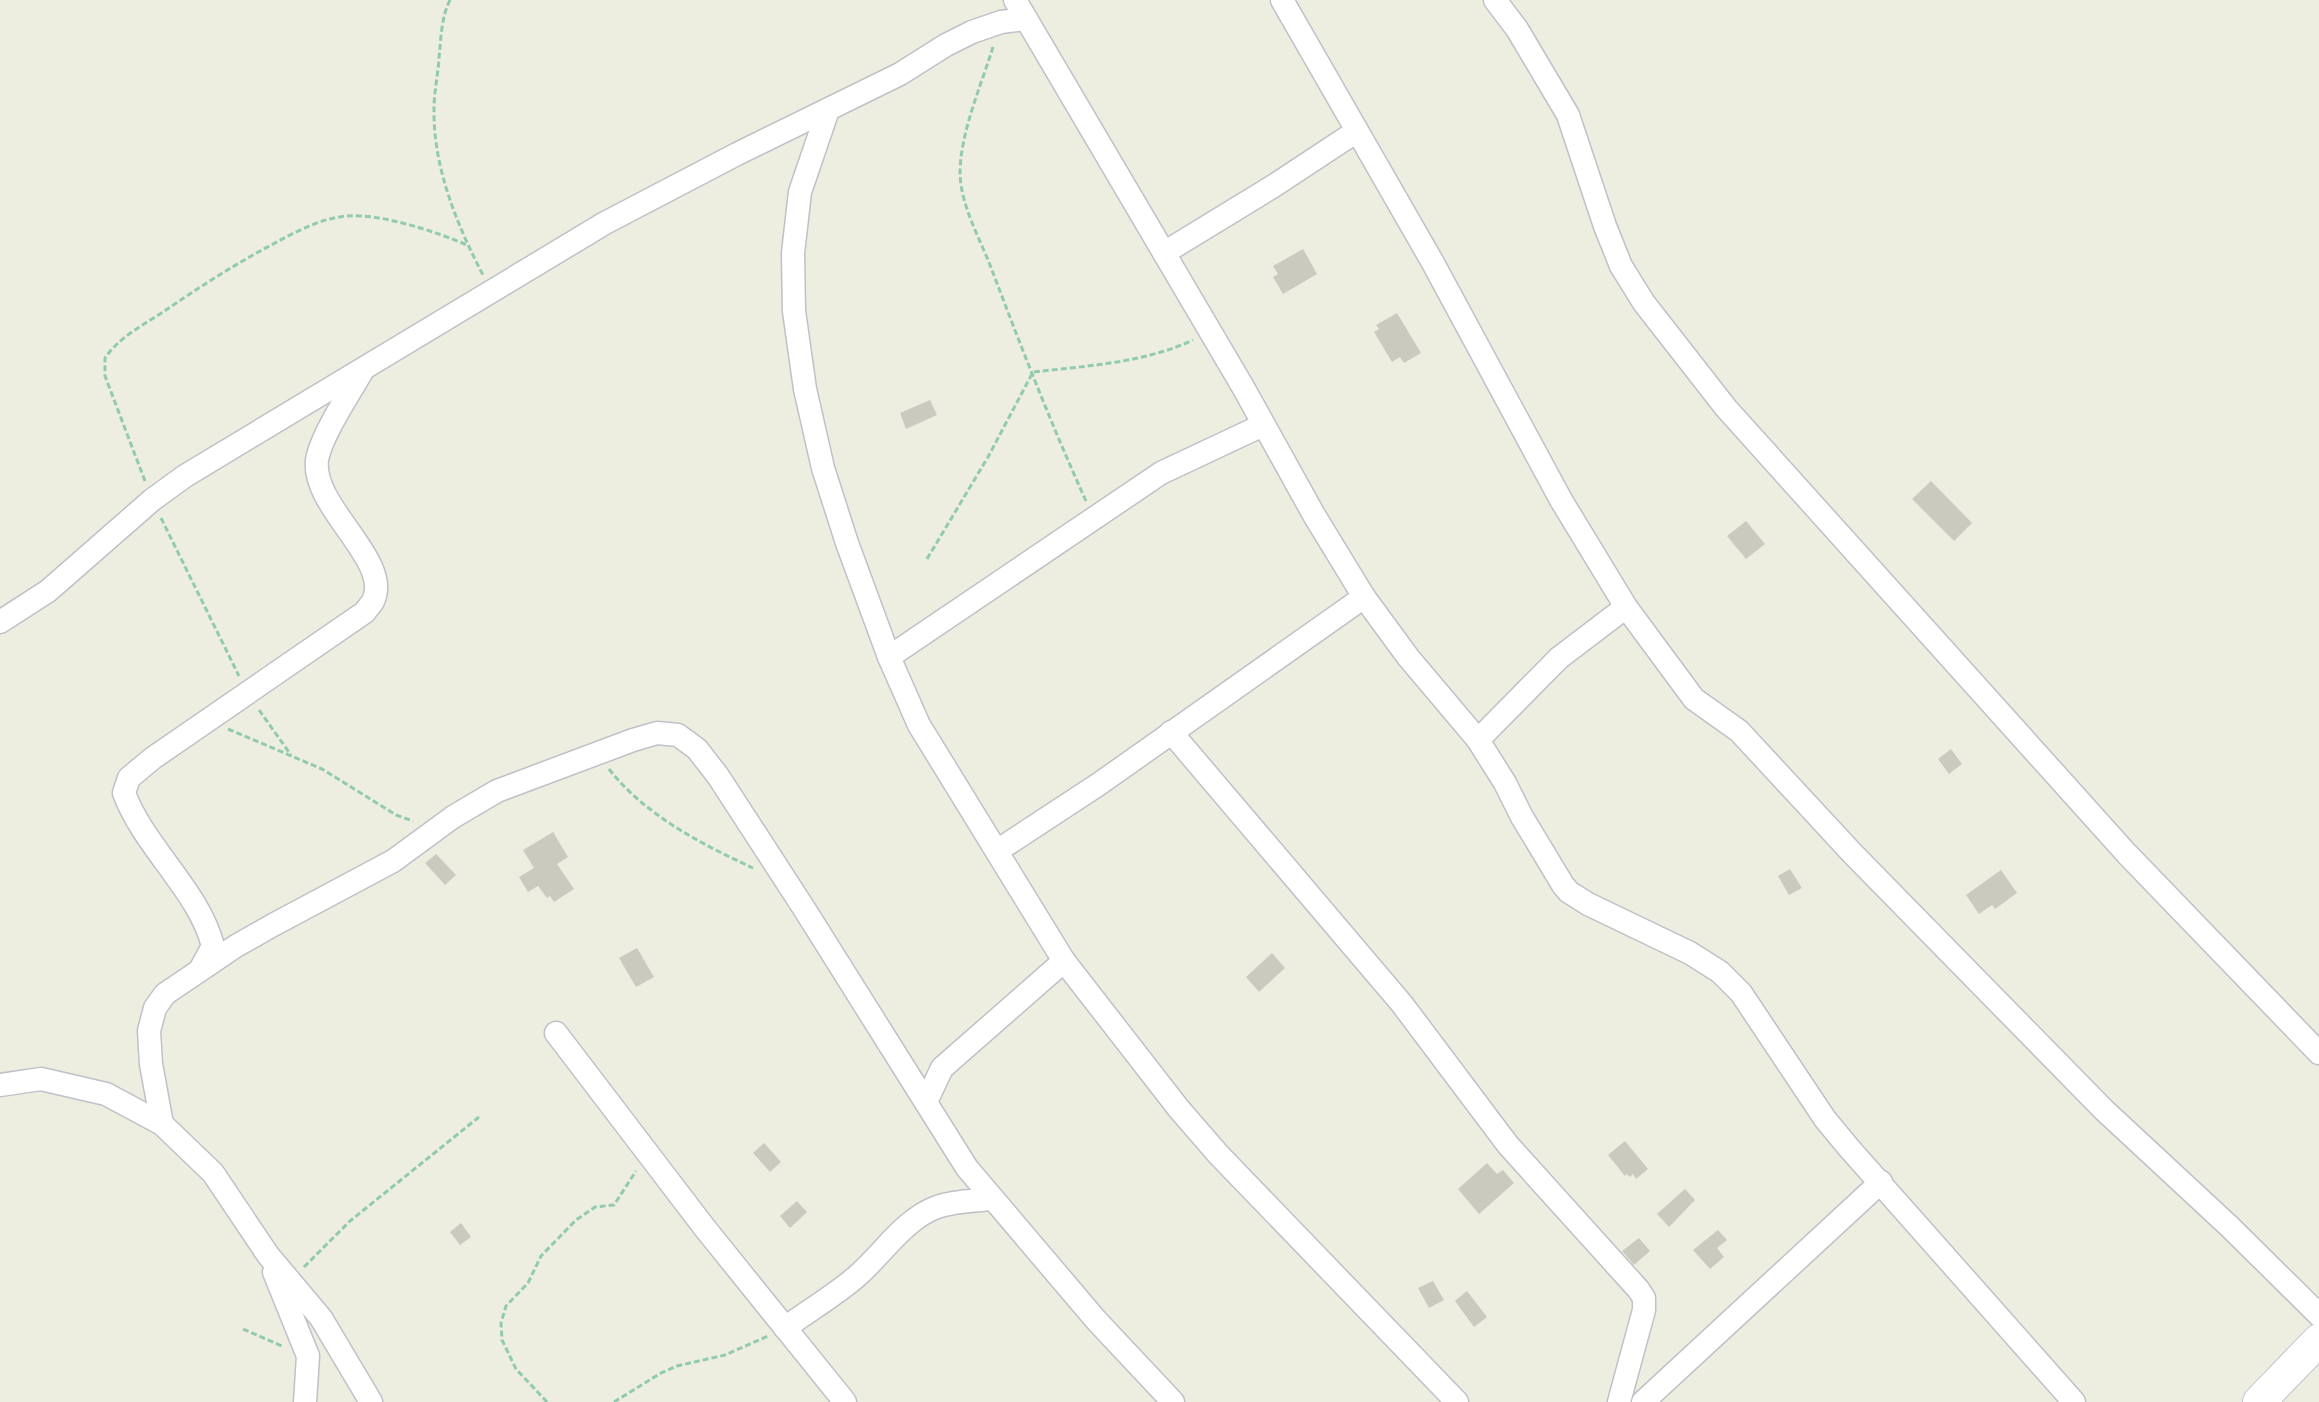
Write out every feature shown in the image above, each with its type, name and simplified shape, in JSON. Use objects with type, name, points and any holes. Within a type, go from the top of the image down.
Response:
[{"type":"main road","points":[[2259,1402],[2319,1340]]},
{"type":"street","points":[[1282,0],[1433,263],[1560,500],[1626,607],[1694,699],[1739,731],[1853,854],[2104,1110],[2230,1227],[2319,1315]]},
{"type":"street","points":[[1496,0],[1517,30],[1568,115],[1605,226],[1621,266],[1644,303],[1679,348],[1726,408],[2045,764],[2127,854],[2319,1053]]},
{"type":"street","points":[[0,622],[48,591],[152,500],[194,470],[605,223],[737,154],[900,74],[946,45],[972,32],[1001,22],[1021,9],[1210,331],[1314,515],[1364,597],[1408,657],[1478,740],[1563,885],[1569,892],[1588,904],[1690,953],[1720,972],[1741,993],[1826,1119],[2074,1402]]},
{"type":"street","points":[[828,110],[800,192],[793,253],[794,310],[805,389],[823,468],[847,543],[890,657],[919,725],[1064,961],[1179,1109],[1218,1154],[1457,1402]]},
{"type":"street","points":[[1164,252],[1357,131]]},
{"type":"street","points":[[200,970],[213,945],[210,933],[187,894],[131,812],[124,793],[129,778],[206,720],[365,612],[374,600],[377,580],[362,550],[331,505],[319,482],[317,460],[331,425],[363,370]]},
{"type":"street","points":[[890,657],[1161,473],[1263,425]]},
{"type":"street","points":[[997,851],[1099,784],[1364,597]]},
{"type":"street","points":[[1478,740],[1559,658],[1626,607]]},
{"type":"street","points":[[1172,732],[1402,1004],[1508,1145],[1638,1289],[1644,1298],[1644,1310],[1619,1402]]},
{"type":"street","points":[[162,1124],[150,1064],[149,1031],[155,1008],[165,994],[273,925],[393,861],[453,817],[497,791],[657,733],[670,734],[683,738],[697,749],[718,776],[967,1168],[1096,1320],[1173,1402]]},
{"type":"street","points":[[926,1102],[942,1068],[1064,961]]},
{"type":"street","points":[[556,1033],[646,1152],[845,1402]]},
{"type":"street","points":[[0,1085],[41,1079],[106,1094],[162,1124],[213,1173],[268,1255],[321,1318],[371,1402]]},
{"type":"street","points":[[1643,1402],[1881,1182]]},
{"type":"street","points":[[784,1328],[856,1277],[922,1215],[935,1208],[953,1203],[992,1199]]},
{"type":"street","points":[[268,1255],[308,1356],[305,1402]]},
{"type":"path","points":[[450,0],[444,14],[434,112],[440,159],[452,208],[467,244],[492,292]]},
{"type":"path","points":[[1001,22],[976,94],[960,173],[962,187],[970,215],[1061,447],[1094,518]]},
{"type":"path","points":[[291,755],[272,731],[223,647],[152,500],[105,376],[105,358],[122,340],[230,266],[304,228],[337,218],[364,216],[443,234],[467,244]]},
{"type":"path","points":[[1033,372],[1137,358],[1178,347],[1210,331]]},
{"type":"path","points":[[927,559],[988,457],[1033,372]]},
{"type":"path","points":[[206,720],[322,769],[396,815],[425,821],[453,817]]},
{"type":"path","points":[[597,753],[627,790],[679,829],[713,850],[788,884]]},
{"type":"path","points":[[290,1281],[350,1221],[479,1117]]},
{"type":"path","points":[[547,1402],[516,1369],[502,1340],[501,1323],[507,1306],[528,1283],[541,1256],[576,1220],[595,1207],[611,1207],[617,1203],[646,1152]]},
{"type":"path","points":[[614,1402],[661,1373],[677,1366],[725,1355],[784,1328]]},
{"type":"path","points":[[243,1329],[308,1356]]},
{"type":"building","points":[[1303,249],[1317,274],[1283,294],[1273,277],[1278,274],[1273,266]]},
{"type":"building","points":[[1397,313],[1421,353],[1404,363],[1400,357],[1392,362],[1374,332],[1379,329],[1376,325]]},
{"type":"building","points":[[930,400],[937,415],[906,429],[900,413]]},
{"type":"building","points":[[1931,481],[1972,523],[1954,541],[1912,499]]},
{"type":"building","points":[[1746,521],[1765,544],[1746,559],[1727,536]]},
{"type":"building","points":[[1951,749],[1962,764],[1949,774],[1938,759]]},
{"type":"building","points":[[553,832],[568,857],[557,864],[574,889],[554,902],[550,896],[547,898],[538,886],[528,892],[519,877],[534,868],[523,850]]},
{"type":"building","points":[[436,854],[456,875],[445,885],[425,863]]},
{"type":"building","points":[[1790,869],[1802,888],[1789,895],[1778,876]]},
{"type":"building","points":[[2001,870],[2017,893],[1995,909],[1992,905],[1979,914],[1966,895]]},
{"type":"building","points":[[637,948],[654,977],[636,987],[619,958]]},
{"type":"building","points":[[1272,953],[1285,968],[1259,992],[1246,977]]},
{"type":"building","points":[[1625,1141],[1648,1169],[1636,1179],[1633,1174],[1630,1177],[1627,1174],[1625,1176],[1608,1155]]},
{"type":"building","points":[[764,1143],[781,1162],[770,1172],[753,1153]]},
{"type":"building","points":[[1487,1163],[1497,1174],[1503,1170],[1514,1183],[1479,1214],[1458,1189]]},
{"type":"building","points":[[1685,1189],[1695,1200],[1669,1227],[1657,1214]]},
{"type":"building","points":[[797,1201],[807,1212],[790,1228],[780,1216]]},
{"type":"building","points":[[461,1223],[471,1237],[460,1245],[450,1232]]},
{"type":"building","points":[[1718,1230],[1727,1240],[1717,1248],[1724,1257],[1710,1269],[1693,1250]]},
{"type":"building","points":[[1639,1238],[1650,1251],[1634,1265],[1622,1251]]},
{"type":"building","points":[[1433,1281],[1444,1300],[1429,1308],[1418,1288]]},
{"type":"building","points":[[1467,1291],[1487,1317],[1474,1327],[1455,1301]]}]
